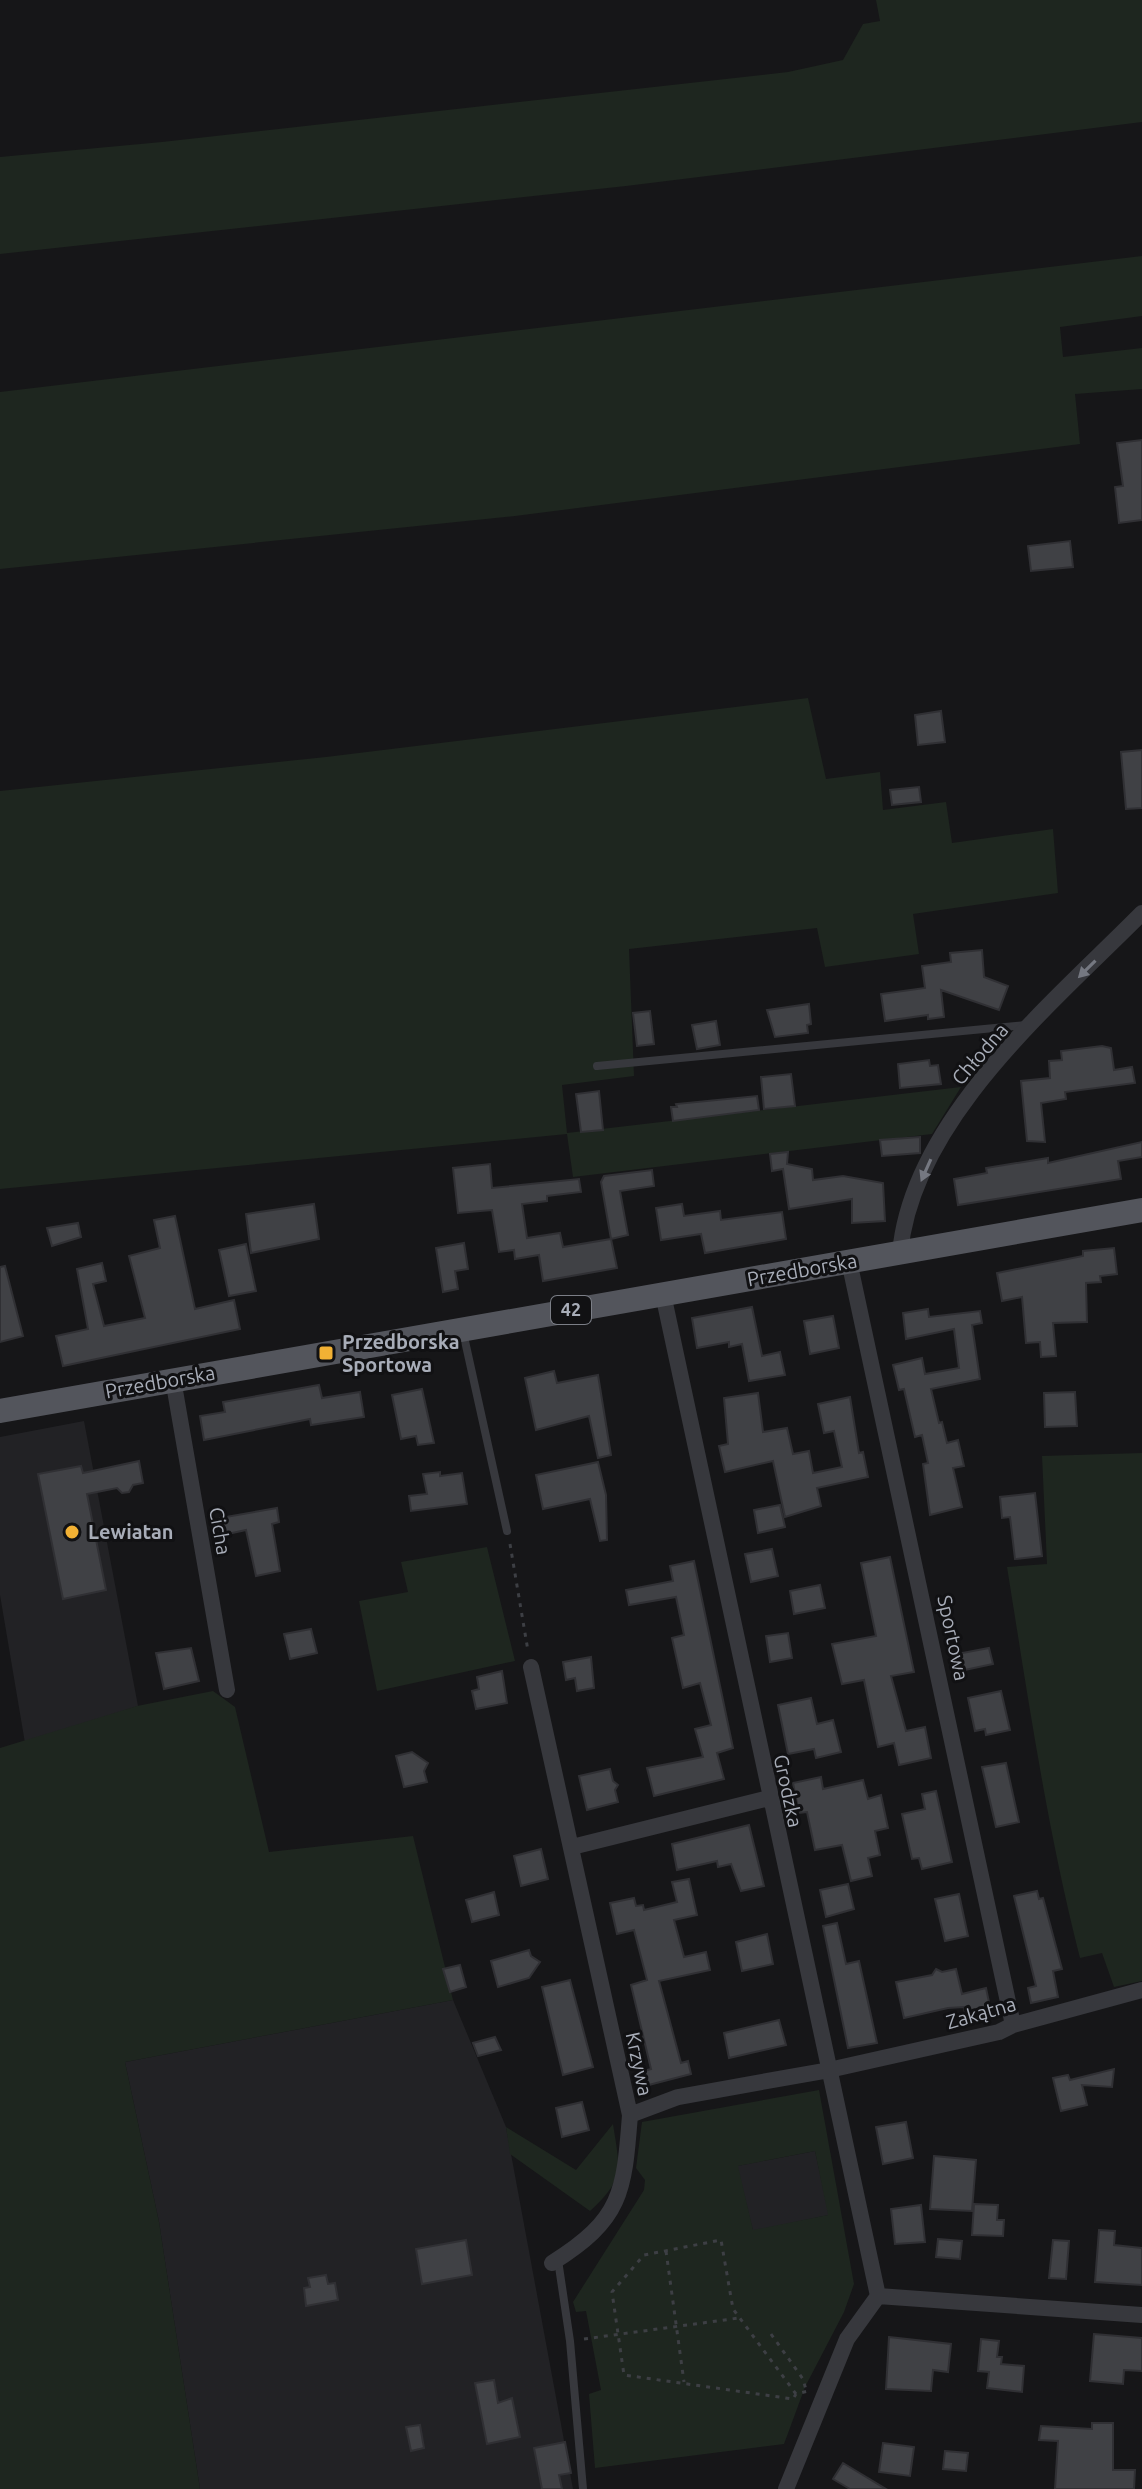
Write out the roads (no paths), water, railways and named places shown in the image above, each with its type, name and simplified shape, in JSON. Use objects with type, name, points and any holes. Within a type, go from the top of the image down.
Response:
[{"type":"main road","name":"Przedborska","points":[[0,1411],[1142,1210]]},
{"type":"street","name":"Chłodna","points":[[900,1253],[903,1229],[926,1169],[952,1121],[982,1076],[1142,913]]},
{"type":"street","name":"Sportowa","points":[[849,1261],[1013,2025]]},
{"type":"street","name":"Grodzka","points":[[663,1294],[878,2296]]},
{"type":"street","name":"Cicha","points":[[173,1379],[227,1690]]},
{"type":"street","name":"Krzywa","points":[[531,1667],[630,2115],[624,2184],[610,2215],[584,2241],[555,2261]]},
{"type":"street","points":[[572,1847],[769,1798]]},
{"type":"street","name":"Zakątna","points":[[630,2115],[678,2097],[829,2070],[999,2032],[1013,2025],[1142,1990]]},
{"type":"street","points":[[786,2489],[847,2339],[878,2296],[1142,2315]]},
{"type":"lane","points":[[597,1066],[1032,1024]]},
{"type":"lane","points":[[462,1328],[507,1531]]},
{"type":"lane","points":[[555,2261],[570,2341],[583,2489]]},
{"type":"place","name":"Przedborska Sportowa","points":[[326,1353]]},
{"type":"place","name":"Lewiatan","points":[[72,1532]]}]
